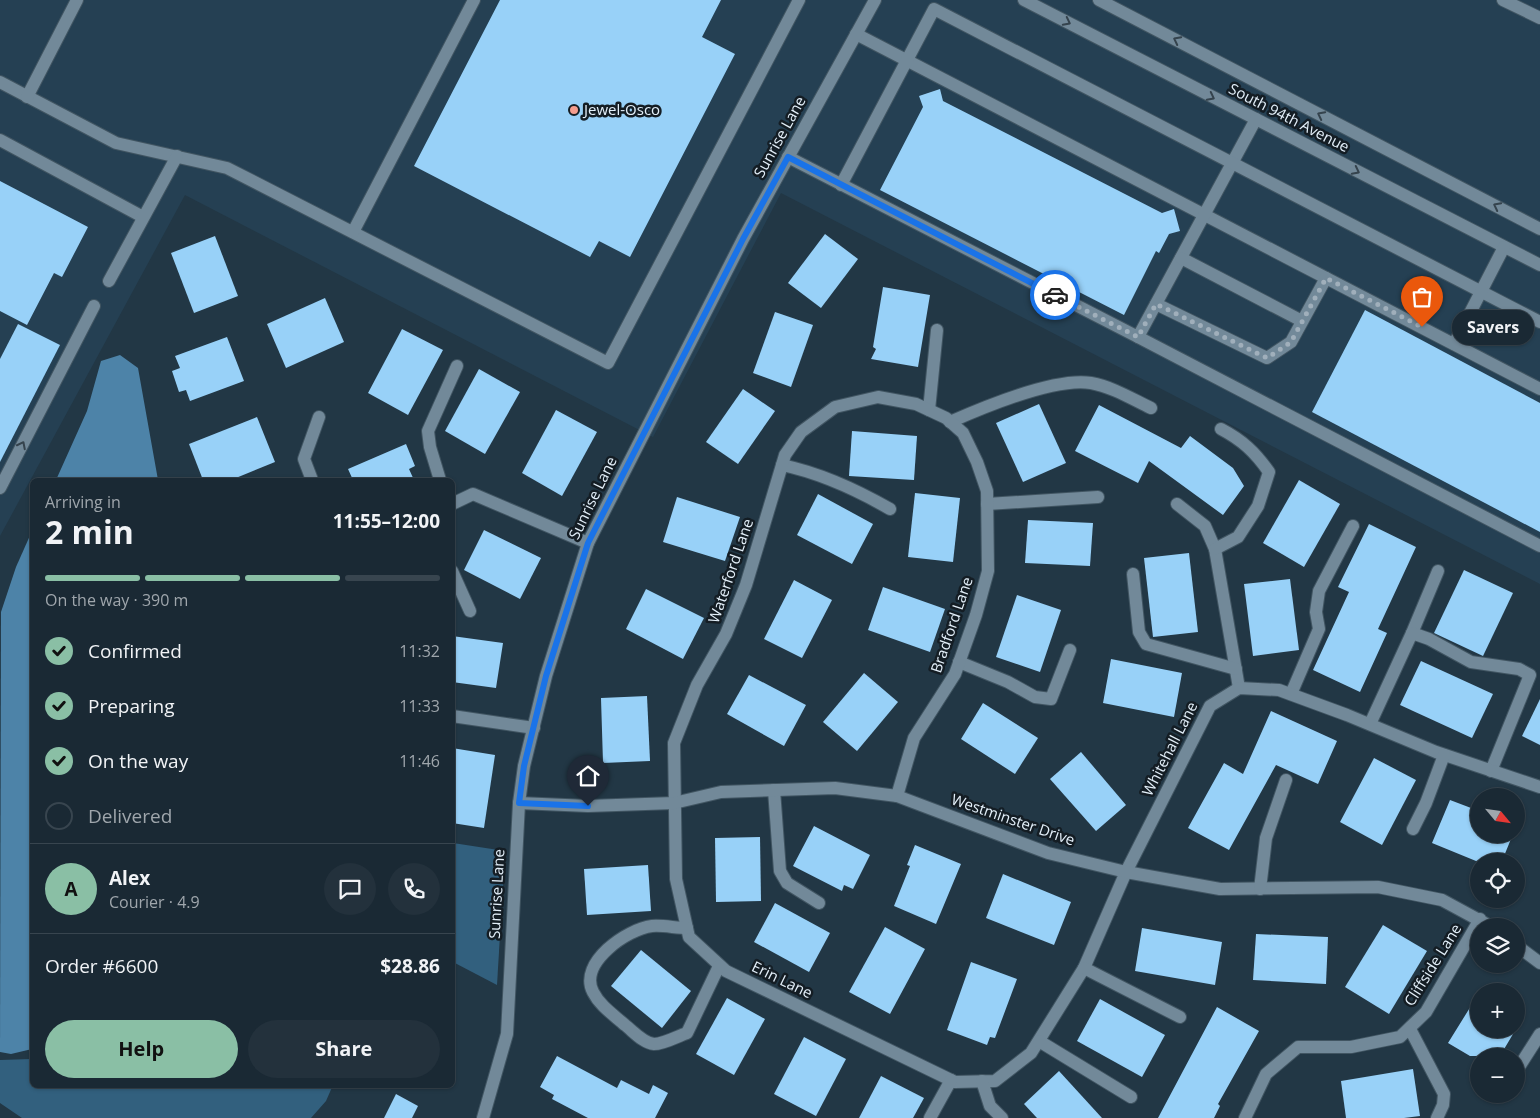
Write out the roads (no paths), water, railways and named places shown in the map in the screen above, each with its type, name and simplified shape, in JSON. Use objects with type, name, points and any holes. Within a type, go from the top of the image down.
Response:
[{"type":"street","points":[[27,97],[77,0]]},
{"type":"street","points":[[353,232],[474,0]]},
{"type":"street","points":[[0,82],[116,144],[227,168],[608,363],[799,0]]},
{"type":"street","name":"Sunrise Lane","points":[[483,1118],[507,1034],[519,803],[524,766],[546,676],[588,543],[738,247],[875,0]]},
{"type":"street","name":"South 94th Avenue","points":[[1024,0],[1540,265]]},
{"type":"street","name":"South 94th Avenue","points":[[1099,0],[1540,229]]},
{"type":"street","points":[[1503,0],[1540,18]]},
{"type":"street","points":[[841,185],[934,9],[1540,322]]},
{"type":"street","points":[[856,34],[1540,389]]},
{"type":"street","points":[[1138,337],[1256,119]]},
{"type":"street","points":[[0,140],[143,217]]},
{"type":"street","points":[[109,281],[177,156]]},
{"type":"street","points":[[788,157],[1540,546]]},
{"type":"street","points":[[1454,344],[1504,247]]},
{"type":"street","points":[[1181,258],[1302,321]]},
{"type":"street","points":[[1156,304],[1267,358],[1291,342],[1326,278]]},
{"type":"street","points":[[0,488],[94,306]]},
{"type":"street","points":[[929,410],[937,330]]},
{"type":"street","points":[[439,478],[430,447],[428,431],[457,366]]},
{"type":"street","points":[[950,422],[1002,399],[1063,384],[1089,383],[1113,389],[1151,408]]},
{"type":"street","name":"Bradford Lane","points":[[878,397],[916,404],[950,422],[963,433],[977,462],[987,491],[988,571],[976,615],[955,674],[914,738],[897,796]]},
{"type":"street","name":"Waterford Lane","points":[[674,803],[674,743],[697,685],[726,634],[746,585],[785,455],[801,432],[835,407],[878,397]]},
{"type":"street","points":[[311,478],[304,460],[319,417]]},
{"type":"street","points":[[1216,549],[1238,537],[1258,506],[1269,472],[1258,456],[1240,439],[1221,428]]},
{"type":"street","points":[[782,465],[807,470],[862,493],[890,510]]},
{"type":"street","points":[[455,502],[472,494],[588,543]]},
{"type":"street","points":[[987,504],[1098,498]]},
{"type":"street","points":[[1177,504],[1205,526],[1216,549],[1239,688],[1279,690],[1370,724],[1444,755],[1540,787]]},
{"type":"street","points":[[1291,694],[1318,629],[1316,612],[1319,591],[1353,526]]},
{"type":"street","points":[[1370,724],[1438,571]]},
{"type":"street","points":[[1134,574],[1139,632],[1146,644],[1236,669]]},
{"type":"street","points":[[455,578],[470,611]]},
{"type":"street","points":[[1412,632],[1429,638],[1472,662],[1511,667],[1530,675],[1491,771]]},
{"type":"street","points":[[959,662],[1008,682],[1035,697],[1051,700],[1070,650]]},
{"type":"street","name":"Whitehall Lane","points":[[989,1081],[1031,1053],[1039,1041],[1084,968],[1126,872],[1210,706],[1239,688]]},
{"type":"street","points":[[455,716],[534,728]]},
{"type":"street","points":[[1413,829],[1426,803],[1444,755]]},
{"type":"street","points":[[1260,889],[1266,838],[1286,780]]},
{"type":"street","name":"Westminster Drive","points":[[519,803],[588,806],[674,803],[721,792],[835,788],[897,796],[1048,853],[1126,872],[1220,889],[1378,887],[1442,900],[1476,918]]},
{"type":"street","points":[[774,790],[780,871],[787,883],[819,903]]},
{"type":"street","name":"Erin Lane","points":[[674,803],[676,879],[689,937],[719,966],[955,1082],[989,1081]]},
{"type":"street","points":[[687,928],[652,926],[630,932],[613,942],[596,964],[590,978],[592,990],[599,1002],[643,1039],[654,1044],[672,1039],[687,1033],[695,1020],[719,966]]},
{"type":"street","name":"Cliffside Lane","points":[[1244,1118],[1266,1074],[1298,1047],[1350,1047],[1400,1037],[1426,1012],[1470,946]]},
{"type":"street","points":[[1525,952],[1540,963]]},
{"type":"street","points":[[1084,968],[1180,1017]]},
{"type":"street","points":[[1410,1029],[1444,1094],[1443,1105],[1436,1118]]},
{"type":"street","points":[[1525,1057],[1540,1034]]},
{"type":"street","points":[[1039,1041],[1131,1097]]},
{"type":"street","points":[[930,1118],[951,1080]]},
{"type":"street","points":[[989,1081],[990,1106],[1002,1118]]},
{"type":"place","name":"Jewel-Osco","points":[[574,110]]},
{"type":"place","name":"Savers","points":[[1422,327]]}]
